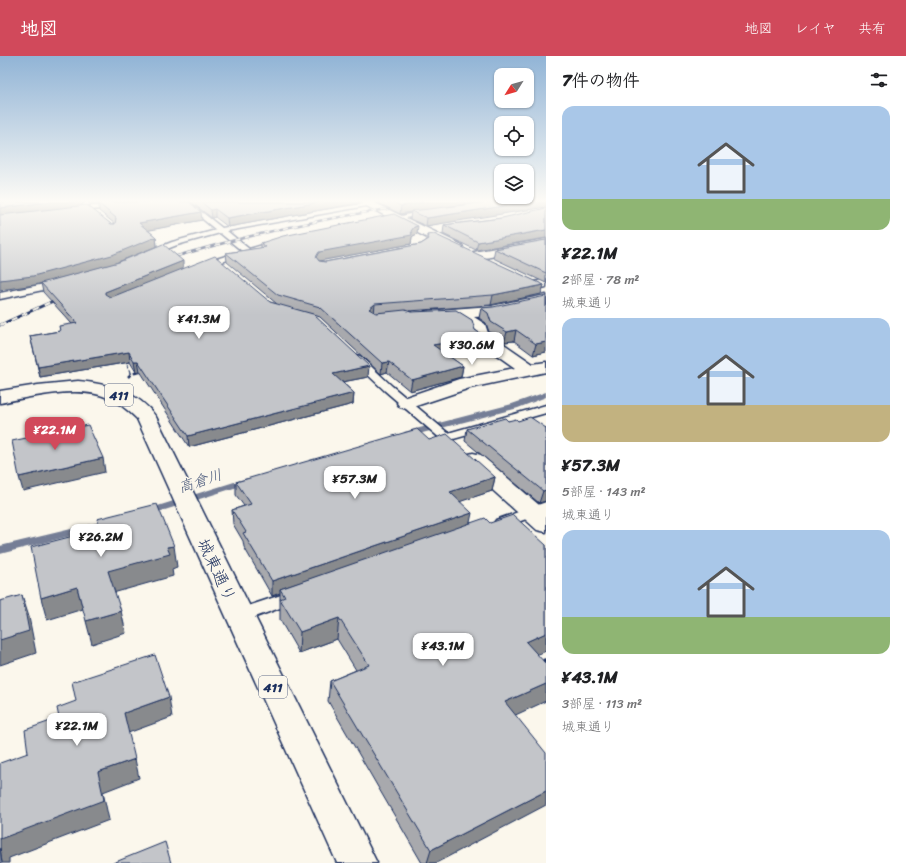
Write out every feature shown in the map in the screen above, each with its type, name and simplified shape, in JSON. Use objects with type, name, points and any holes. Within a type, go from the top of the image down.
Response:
[{"type":"main road","points":[[433,240],[474,256],[494,266]]},
{"type":"main road","points":[[474,256],[546,243]]},
{"type":"main road","points":[[522,279],[542,286]]},
{"type":"main road","points":[[418,315],[491,311],[546,300]]},
{"type":"main road","points":[[458,312],[479,327],[480,336],[538,368]]},
{"type":"main road","points":[[407,403],[466,383],[538,368]]},
{"type":"main road","name":"城東通り","points":[[0,397],[50,388],[92,388],[111,392],[140,408],[357,863]]},
{"type":"main road","points":[[446,437],[542,514]]},
{"type":"lane","points":[[144,256],[171,244],[189,240]]},
{"type":"lane","points":[[232,240],[247,251]]},
{"type":"lane","points":[[196,268],[217,260],[282,241]]},
{"type":"lane","points":[[217,260],[229,270]]},
{"type":"lane","points":[[0,296],[29,291],[65,282]]},
{"type":"lane","points":[[347,350],[388,388],[446,437],[546,409]]},
{"type":"lane","points":[[488,528],[542,514]]},
{"type":"lane","points":[[239,616],[307,592]]},
{"type":"path","points":[[123,357],[131,374]]},
{"type":"path","points":[[111,392],[131,374],[146,371]]},
{"type":"building","points":[[0,240],[149,240],[112,255],[33,276],[0,280]]},
{"type":"building","points":[[271,240],[387,240],[319,252],[316,257],[319,261],[325,262],[421,244],[428,240],[446,240],[544,285],[493,295],[375,304],[369,309],[376,313],[405,310],[411,312],[456,310],[472,320],[475,330],[484,336],[433,345],[463,366],[412,380],[389,362],[382,363],[320,307],[278,295],[226,253],[266,247],[261,243]]},
{"type":"building","points":[[473,240],[491,240],[478,242]]},
{"type":"building","points":[[546,240],[546,273],[495,249]]},
{"type":"building","points":[[163,244],[183,261],[105,292],[105,294],[110,297],[114,296],[215,256],[270,302],[313,314],[369,366],[333,374],[354,393],[188,436],[138,361],[134,361],[129,352],[38,367],[30,336],[60,331],[59,326],[77,323],[41,283],[119,262]]},
{"type":"building","points":[[546,296],[546,342],[536,344],[516,330],[507,332],[491,322],[488,313],[481,308],[493,307]]},
{"type":"building","points":[[530,417],[546,428],[546,490],[543,491],[467,429],[505,418],[508,421],[516,419],[518,421]]},
{"type":"building","points":[[88,425],[103,458],[19,477],[12,441]]},
{"type":"building","points":[[417,429],[429,440],[447,434],[495,477],[450,492],[472,513],[272,581],[243,533],[246,532],[232,510],[251,504],[236,482]]},
{"type":"building","points":[[157,504],[174,546],[167,547],[170,554],[108,571],[121,611],[86,621],[77,587],[41,598],[31,547],[100,529],[97,519]]},
{"type":"building","points":[[513,515],[546,545],[546,633],[526,642],[546,664],[546,684],[505,702],[546,753],[546,791],[431,850],[330,681],[369,665],[339,618],[300,632],[280,599],[285,597],[280,589],[485,518],[490,523]]},
{"type":"building","points":[[22,595],[29,631],[0,640],[0,601]]},
{"type":"building","points":[[155,655],[169,697],[124,713],[135,759],[98,772],[104,800],[0,839],[0,763],[28,753],[25,730],[59,718],[57,708],[76,701],[72,682]]},
{"type":"building","points":[[165,842],[171,863],[113,863]]},
{"type":"building","points":[[0,848],[2,863],[0,863]]},
{"type":"waterway","name":"高倉川","points":[[407,434],[515,406],[546,394]]},
{"type":"waterway","name":"高倉川","points":[[149,512],[247,481]]},
{"type":"waterway","name":"高倉川","points":[[0,550],[109,523]]},
{"type":"railway","points":[[167,259],[238,240]]},
{"type":"railway","points":[[0,325],[62,297]]}]
